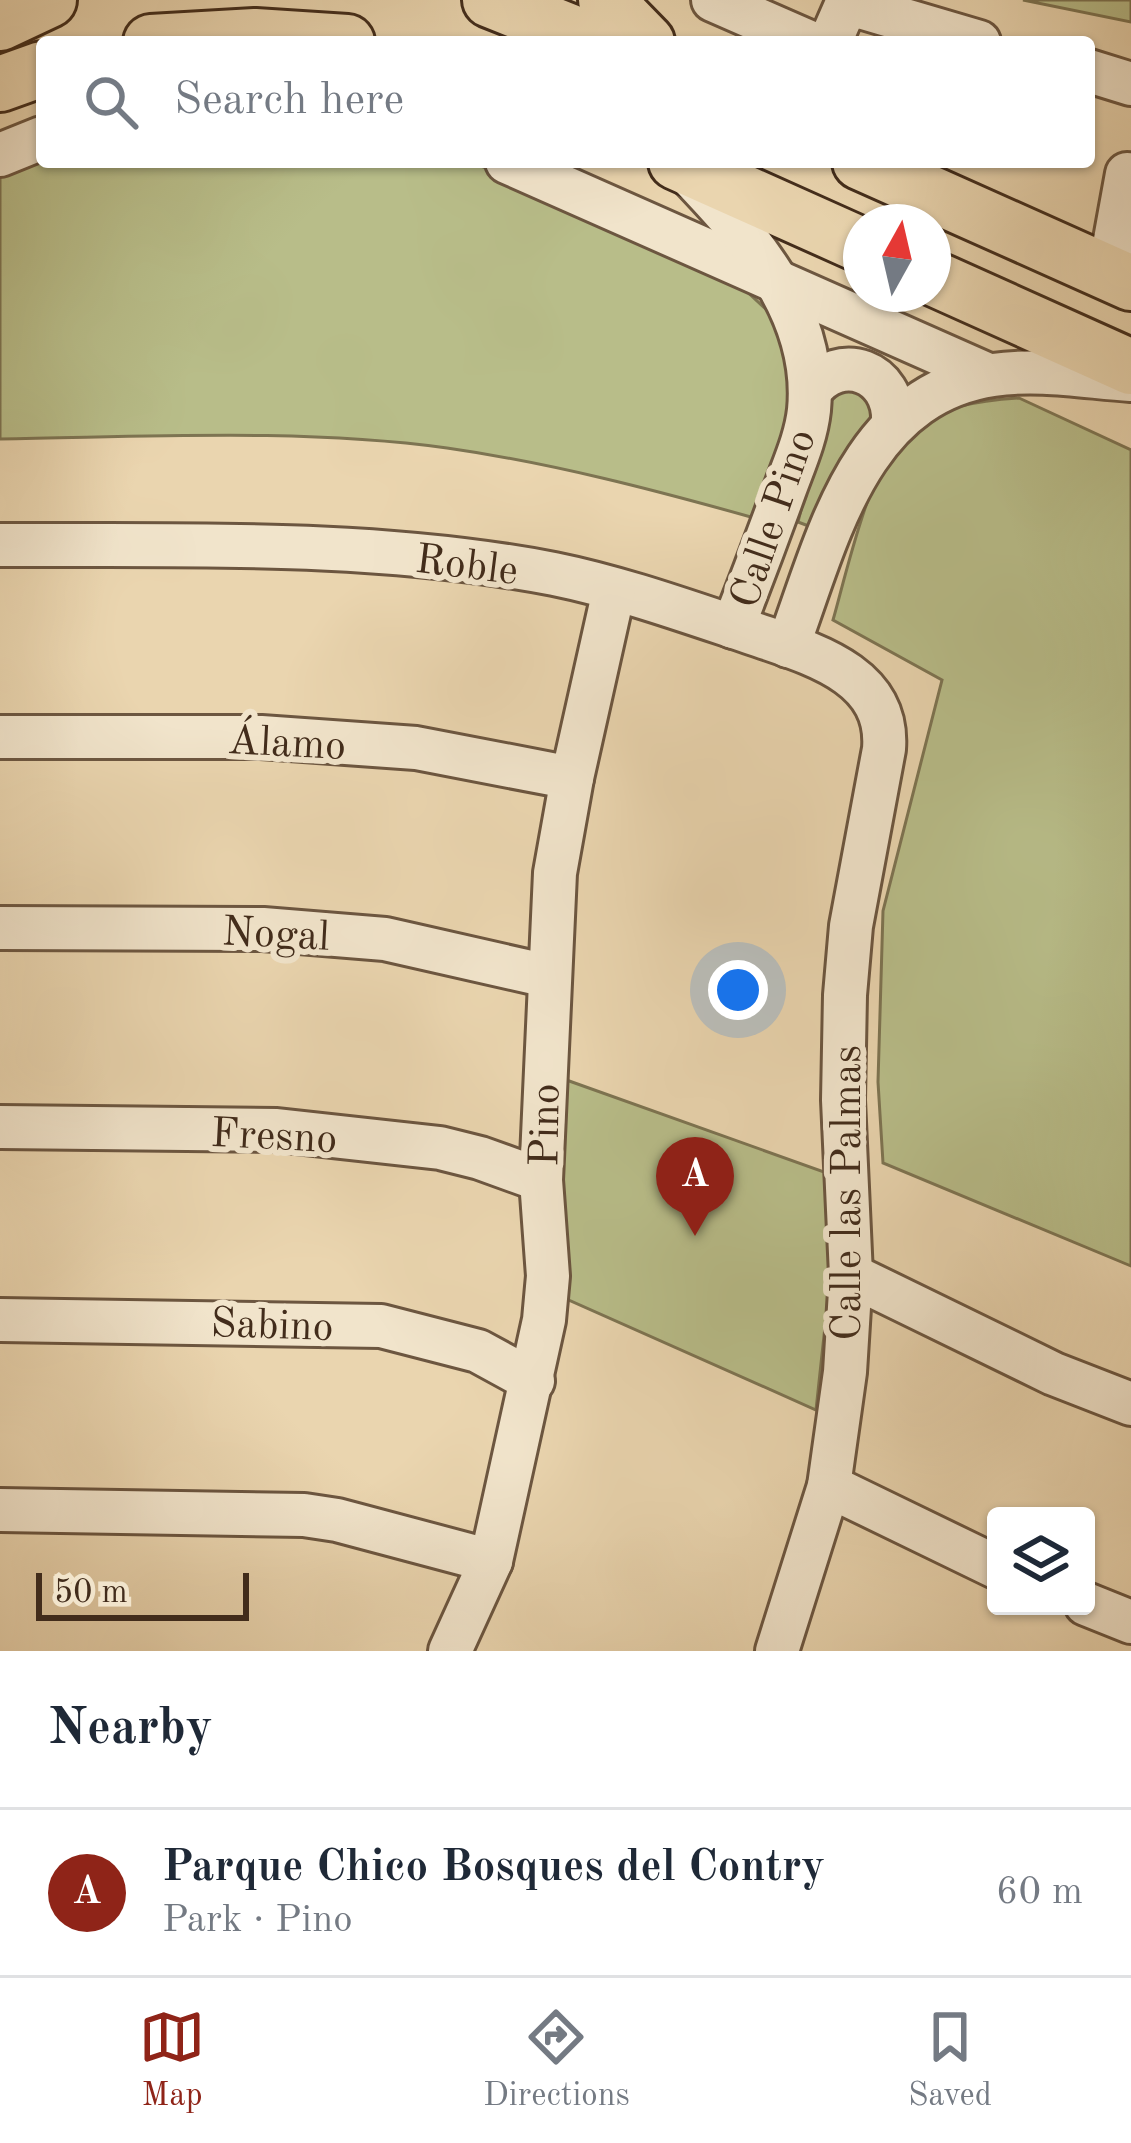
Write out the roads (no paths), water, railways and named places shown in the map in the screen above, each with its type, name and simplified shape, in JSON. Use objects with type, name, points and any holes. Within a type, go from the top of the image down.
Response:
[{"type":"main road","points":[[0,23],[49,0]]},
{"type":"main road","points":[[490,0],[628,36]]},
{"type":"main road","points":[[0,84],[36,71]]},
{"type":"main road","points":[[689,168],[843,237]]},
{"type":"main road","points":[[873,168],[1120,278]]},
{"type":"main road","points":[[951,286],[1131,367]]},
{"type":"street","points":[[713,0],[795,36]]},
{"type":"street","points":[[833,36],[848,4],[958,36]]},
{"type":"street","points":[[1095,73],[1131,84]]},
{"type":"street","points":[[0,154],[36,140]]},
{"type":"street","points":[[1116,161],[1120,278]]},
{"type":"street","points":[[520,168],[988,375]]},
{"type":"street","name":"Calle Pino","points":[[683,168],[734,221],[777,282],[794,313],[809,391],[800,450],[733,627]]},
{"type":"street","points":[[809,391],[835,370],[869,373],[886,388],[893,421]]},
{"type":"street","points":[[788,646],[842,505],[893,421],[933,396],[988,375],[1018,372],[1131,380]]},
{"type":"street","name":"Roble","points":[[0,545],[270,546],[502,566],[614,590],[788,646],[860,683],[875,699],[886,729]]},
{"type":"street","name":"Pino","points":[[450,1651],[491,1561],[533,1381],[548,1276],[542,1180],[555,873],[614,590]]},
{"type":"street","name":"Calle las Palmas","points":[[776,1651],[829,1486],[845,1372],[850,1276],[843,1100],[845,995],[850,926],[886,729]]},
{"type":"street","name":"Álamo","points":[[0,737],[305,740],[416,748],[572,778]]},
{"type":"street","name":"Nogal","points":[[0,928],[262,929],[365,937],[548,976]]},
{"type":"street","name":"Fresno","points":[[0,1127],[277,1130],[440,1148],[542,1180]]},
{"type":"street","points":[[850,1276],[1054,1374],[1131,1404]]},
{"type":"street","name":"Sabino","points":[[0,1320],[381,1326],[478,1351],[533,1381]]},
{"type":"street","points":[[829,1486],[987,1563]]},
{"type":"street","points":[[0,1510],[304,1515],[491,1561]]},
{"type":"street","points":[[1095,1608],[1131,1622]]},
{"type":"place","name":"Parque Chico Bosques del Contry","points":[[695,1236]]}]
